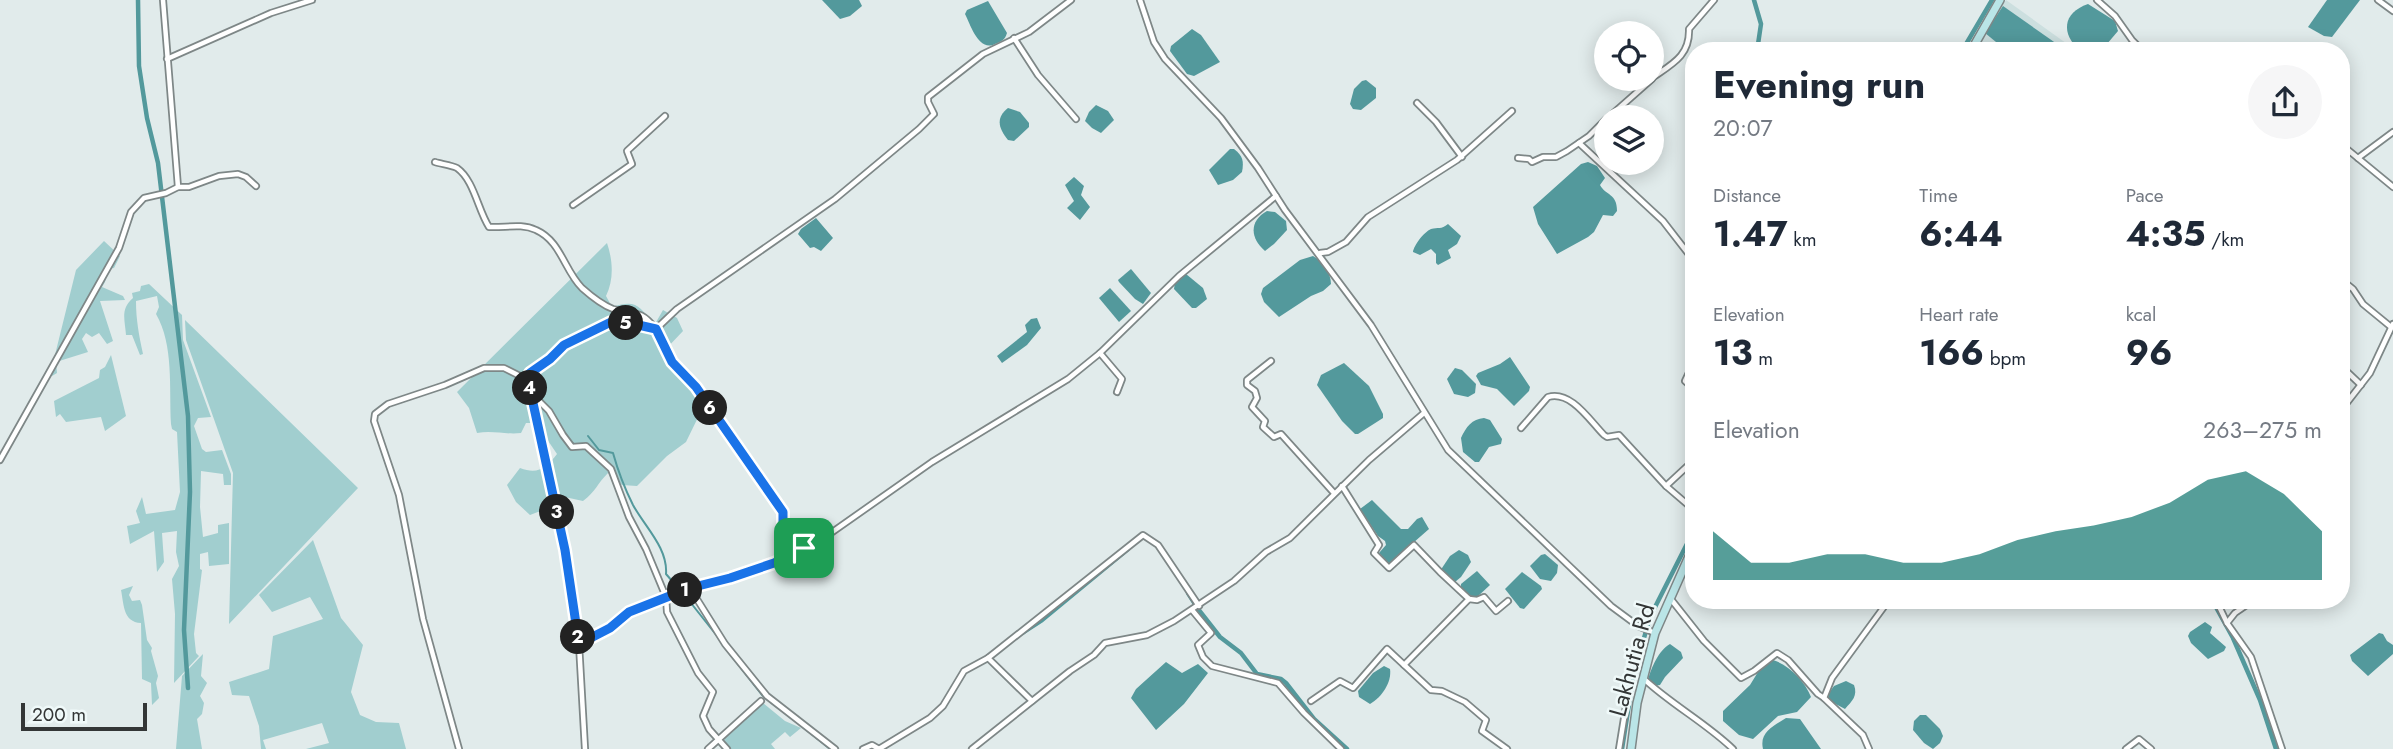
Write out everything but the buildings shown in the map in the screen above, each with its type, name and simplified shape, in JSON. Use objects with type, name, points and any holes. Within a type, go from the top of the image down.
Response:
[{"type":"street","points":[[163,0],[178,187]]},
{"type":"street","points":[[167,60],[194,45],[271,13],[312,0]]},
{"type":"street","points":[[656,329],[677,309],[835,199],[926,122],[933,114],[928,97],[983,54],[1038,26],[1071,0]]},
{"type":"street","points":[[1140,0],[1154,41],[1165,59],[1221,118],[1258,168],[1371,325],[1448,450],[1611,607],[1638,626],[1655,633]]},
{"type":"street","points":[[1689,42],[1689,29],[1714,0]]},
{"type":"street","points":[[1976,42],[2000,0]]},
{"type":"street","points":[[2097,0],[2115,16],[2134,42]]},
{"type":"street","points":[[2378,0],[2393,11]]},
{"type":"street","points":[[1014,38],[1038,75],[1076,118]]},
{"type":"street","points":[[1664,70],[1677,61],[1685,50]]},
{"type":"street","points":[[1623,105],[1638,91]]},
{"type":"street","points":[[1417,103],[1436,122],[1462,156]]},
{"type":"street","points":[[1319,253],[1328,252],[1346,242],[1368,217],[1462,156],[1512,111]]},
{"type":"street","points":[[573,205],[632,164],[627,151],[665,116]]},
{"type":"street","points":[[1518,158],[1530,159],[1532,162],[1543,157],[1556,157],[1594,130]]},
{"type":"street","points":[[2358,158],[2393,132]]},
{"type":"street","points":[[1579,143],[1663,221],[1685,249]]},
{"type":"street","points":[[2350,152],[2393,187]]},
{"type":"street","points":[[435,162],[457,168],[474,191],[481,214],[489,227],[524,225],[540,231],[559,250],[582,288],[600,303],[614,309],[637,312],[656,329],[672,362],[696,387],[783,512],[783,523],[804,548]]},
{"type":"street","points":[[0,460],[119,248],[131,212],[145,198],[219,176],[238,174],[256,186]]},
{"type":"street","points":[[579,644],[610,628],[629,612],[690,588],[774,563],[821,540],[932,462],[1068,379],[1100,353],[1179,276],[1276,196]]},
{"type":"street","points":[[2350,287],[2363,304],[2392,326],[2370,373],[2350,399]]},
{"type":"street","points":[[585,749],[579,644],[565,550],[528,380],[530,373],[564,345],[611,322],[656,329]]},
{"type":"street","points":[[1100,353],[1122,379],[1118,392]]},
{"type":"street","points":[[1271,361],[1247,380],[1247,385],[1255,391],[1257,398],[1252,407],[1265,421],[1263,427],[1274,437],[1280,434],[1334,493]]},
{"type":"street","points":[[459,749],[423,620],[400,495],[374,421],[375,414],[388,404],[445,385],[484,368],[504,368],[528,380],[572,447],[586,446],[611,469],[629,517],[666,597],[667,612],[698,673],[713,692],[703,716],[727,749]]},
{"type":"street","points":[[2350,375],[2361,385]]},
{"type":"street","points":[[1521,428],[1548,397],[1562,397],[1587,414],[1604,435],[1619,435],[1666,486],[1685,502]]},
{"type":"street","points":[[972,749],[1070,670],[1094,655],[1105,643],[1147,635],[1199,606],[1234,581],[1266,552],[1290,538],[1334,493],[1424,412]]},
{"type":"street","points":[[1666,486],[1685,468]]},
{"type":"street","points":[[1342,486],[1378,545],[1374,554],[1389,568],[1414,544],[1469,599],[1484,597],[1496,611],[1508,601]]},
{"type":"street","points":[[863,749],[872,745],[879,749],[930,718],[943,706],[964,671],[988,658],[1143,534],[1158,545],[1199,606]]},
{"type":"street","name":"Lakhutia Rd","points":[[1631,749],[1637,703],[1655,633],[1685,564]]},
{"type":"street","points":[[690,588],[725,644],[767,696],[835,749]]},
{"type":"street","points":[[1669,597],[1704,641],[1738,676],[1746,677],[1777,653],[1788,660],[1863,735],[1869,749]]},
{"type":"street","points":[[1404,665],[1469,599]]},
{"type":"street","points":[[1824,698],[1832,678],[1882,609]]},
{"type":"street","points":[[2221,609],[2227,623],[2251,657],[2282,749]]},
{"type":"street","points":[[2227,623],[2241,609]]},
{"type":"street","points":[[1192,610],[1211,633],[1198,645],[1203,657],[1212,666],[1278,683],[1341,749]]},
{"type":"street","points":[[1311,701],[1340,681],[1353,688],[1387,649],[1431,690],[1442,691],[1465,702],[1486,720],[1482,731],[1507,749]]},
{"type":"street","points":[[988,658],[1032,701]]},
{"type":"street","points":[[1643,679],[1720,736],[1733,749]]},
{"type":"street","points":[[708,749],[761,701]]},
{"type":"street","points":[[1619,749],[1626,706]]},
{"type":"street","points":[[2126,749],[2139,739],[2151,749]]},
{"type":"shaded area","points":[[822,0],[859,0],[862,6],[850,16],[840,19]]},
{"type":"shaded area","points":[[2006,0],[2064,42],[1978,42]]},
{"type":"shaded area","points":[[2327,0],[2360,0],[2332,37],[2324,36],[2308,27]]},
{"type":"shaded area","points":[[988,1],[1007,33],[1003,40],[989,46],[976,36],[965,14],[967,10]]},
{"type":"shaded area","points":[[2088,4],[2115,21],[2118,31],[2109,42],[2073,42],[2067,31],[2067,24],[2079,8]]},
{"type":"shaded area","points":[[2003,6],[2054,42],[1996,42],[1985,33]]},
{"type":"shaded area","points":[[1192,29],[1201,35],[1220,62],[1194,76],[1187,74],[1170,51],[1171,46]]},
{"type":"shaded area","points":[[1366,80],[1376,88],[1376,98],[1361,110],[1353,109],[1350,104],[1354,89]]},
{"type":"shaded area","points":[[1096,105],[1108,111],[1114,120],[1101,133],[1085,121]]},
{"type":"shaded area","points":[[1008,108],[1020,112],[1029,123],[1029,127],[1014,141],[1008,140],[1000,124],[1001,116]]},
{"type":"shaded area","points":[[1230,149],[1234,149],[1241,156],[1242,172],[1233,180],[1218,185],[1209,170]]},
{"type":"shaded area","points":[[1588,162],[1594,165],[1594,175],[1603,175],[1605,178],[1600,185],[1615,201],[1617,211],[1613,216],[1603,215],[1594,232],[1557,254],[1538,224],[1533,207],[1581,164]]},
{"type":"shaded area","points":[[1074,177],[1084,186],[1081,195],[1090,207],[1080,220],[1067,208],[1074,201],[1065,185]]},
{"type":"shaded area","points":[[1267,211],[1275,212],[1286,221],[1287,230],[1265,251],[1256,241],[1254,230],[1257,220]]},
{"type":"shaded area","points":[[816,218],[833,238],[821,251],[810,248],[798,234]]},
{"type":"shaded area","points":[[1448,224],[1461,236],[1457,244],[1448,250],[1451,258],[1438,265],[1436,254],[1431,249],[1420,255],[1413,252],[1417,242],[1428,231]]},
{"type":"shaded area","points":[[104,241],[120,256],[114,268],[108,269],[102,287],[123,296],[125,300],[100,301],[113,341],[107,344],[99,333],[92,337],[86,333],[82,339],[88,352],[56,362],[57,373],[52,376],[76,270]]},
{"type":"shaded area","points":[[607,243],[612,270],[606,296],[612,307],[632,304],[655,324],[663,310],[677,318],[683,331],[665,350],[682,373],[697,380],[707,399],[686,442],[667,456],[637,486],[622,485],[608,473],[583,501],[560,496],[543,510],[530,515],[516,502],[507,485],[520,468],[532,471],[541,469],[557,454],[536,423],[526,423],[521,433],[477,433],[469,408],[457,392]]},
{"type":"shaded area","points":[[1313,256],[1326,268],[1331,284],[1279,317],[1264,302],[1261,294],[1263,288],[1300,260]]},
{"type":"shaded area","points":[[1131,269],[1151,293],[1143,304],[1118,280]]},
{"type":"shaded area","points":[[1186,274],[1203,288],[1207,299],[1196,308],[1192,308],[1174,289],[1175,282]]},
{"type":"shaded area","points":[[149,284],[182,315],[183,340],[211,417],[198,418],[194,426],[202,449],[206,452],[222,450],[231,474],[231,485],[224,485],[223,474],[201,471],[203,537],[218,533],[218,525],[229,523],[229,564],[209,566],[208,552],[200,554],[202,570],[194,634],[196,653],[199,656],[174,683],[175,614],[172,579],[179,566],[176,552],[177,531],[162,533],[164,562],[157,572],[154,531],[130,544],[127,526],[140,523],[136,511],[142,497],[146,514],[175,510],[180,492],[177,432],[172,429],[171,424],[168,353],[162,326],[156,314],[159,307],[157,296],[136,301],[143,354],[140,355],[132,335],[126,335],[126,306],[133,298],[132,293]]},
{"type":"shaded area","points":[[1110,288],[1131,311],[1119,322],[1099,298]]},
{"type":"shaded area","points":[[1037,318],[1041,328],[1027,345],[1002,363],[997,356],[1027,332],[1025,325],[1031,319]]},
{"type":"shaded area","points":[[185,320],[358,488],[229,624],[233,473],[186,340]]},
{"type":"shaded area","points":[[111,355],[126,416],[105,431],[101,417],[66,422],[60,414],[56,417],[54,401],[99,378],[100,370],[105,367]]},
{"type":"shaded area","points":[[1510,357],[1530,387],[1514,406],[1497,389],[1481,385],[1476,376]]},
{"type":"shaded area","points":[[1344,363],[1369,386],[1383,414],[1383,418],[1358,434],[1342,421],[1317,385],[1321,375]]},
{"type":"shaded area","points":[[1455,368],[1462,370],[1476,384],[1475,393],[1468,397],[1454,394],[1447,379]]},
{"type":"shaded area","points":[[1484,418],[1490,420],[1502,439],[1501,444],[1489,447],[1479,462],[1475,462],[1463,452],[1461,438],[1470,424]]},
{"type":"shaded area","points":[[1372,500],[1401,529],[1408,529],[1422,517],[1429,529],[1389,564],[1379,553],[1386,545],[1385,541],[1378,536],[1360,509]]},
{"type":"shaded area","points":[[313,540],[341,618],[363,645],[351,692],[360,715],[376,722],[399,723],[406,749],[306,749],[329,743],[322,723],[263,740],[266,749],[261,749],[259,726],[249,696],[232,695],[229,682],[269,669],[273,636],[323,619],[310,597],[272,612],[259,595]]},
{"type":"shaded area","points":[[1459,550],[1468,555],[1471,562],[1455,582],[1440,571],[1450,556]]},
{"type":"shaded area","points":[[1545,554],[1558,565],[1557,573],[1551,581],[1540,579],[1530,566]]},
{"type":"shaded area","points":[[1477,571],[1490,585],[1476,598],[1470,598],[1461,589],[1461,584]]},
{"type":"shaded area","points":[[1522,572],[1542,589],[1524,609],[1520,608],[1505,589]]},
{"type":"shaded area","points":[[133,586],[129,595],[132,601],[140,600],[142,605],[147,640],[152,648],[158,676],[156,683],[159,698],[152,705],[151,683],[142,679],[141,623],[128,616],[121,590]]},
{"type":"shaded area","points":[[2205,622],[2212,627],[2210,633],[2226,647],[2224,651],[2208,659],[2191,643],[2188,636]]},
{"type":"shaded area","points":[[2379,633],[2393,645],[2393,654],[2368,676],[2352,661],[2350,655]]},
{"type":"shaded area","points":[[1670,644],[1681,652],[1683,658],[1660,685],[1654,686],[1648,680],[1651,670],[1659,655]]},
{"type":"shaded area","points":[[203,654],[201,676],[207,683],[200,696],[204,703],[202,714],[197,719],[202,749],[176,749],[182,676]]},
{"type":"shaded area","points":[[1773,660],[1796,674],[1811,697],[1797,712],[1778,716],[1753,739],[1739,735],[1723,721],[1723,711],[1750,685],[1758,672]]},
{"type":"shaded area","points":[[1166,662],[1182,673],[1198,664],[1208,673],[1184,704],[1156,730],[1131,698],[1136,689]]},
{"type":"shaded area","points":[[1384,666],[1390,669],[1388,684],[1370,704],[1359,697],[1358,691],[1373,673]]},
{"type":"shaded area","points":[[1846,681],[1854,685],[1855,692],[1854,698],[1845,709],[1830,701],[1828,694],[1834,686]]},
{"type":"shaded area","points":[[763,703],[785,721],[801,728],[790,737],[785,732],[771,744],[775,749],[729,749],[724,739]]},
{"type":"shaded area","points":[[1920,715],[1926,715],[1943,736],[1933,749],[1913,730],[1914,721]]},
{"type":"shaded area","points":[[1786,718],[1800,719],[1821,749],[1763,749],[1765,734]]},
{"type":"waterway","points":[[138,0],[139,66],[147,118],[158,163],[188,416],[190,492],[184,630],[188,688]]},
{"type":"waterway","points":[[1754,0],[1761,24],[1758,42]]},
{"type":"waterway","points":[[1967,42],[1992,0]]},
{"type":"waterway","points":[[588,436],[599,450],[613,453],[633,505],[660,547],[666,564],[666,574],[679,589]]},
{"type":"waterway","points":[[1622,749],[1634,673],[1650,617],[1685,548]]},
{"type":"waterway","points":[[1022,633],[1042,620],[1128,549]]},
{"type":"waterway","points":[[683,593],[721,641]]},
{"type":"waterway","points":[[1188,593],[1195,604]]},
{"type":"waterway","points":[[1198,609],[1220,637],[1241,653],[1257,674],[1281,679],[1286,683],[1314,719],[1347,749]]},
{"type":"waterway","points":[[2217,609],[2260,700],[2276,749]]},
{"type":"waterway","points":[[726,649],[762,695],[777,707]]},
{"type":"waterway","points":[[782,710],[830,749]]},
{"type":"route","points":[[611,322],[656,329],[672,362],[696,387],[783,512],[783,523],[804,548],[774,563],[690,588],[629,612],[610,628],[579,644],[565,550],[528,380],[530,373],[564,345],[611,322]]}]
